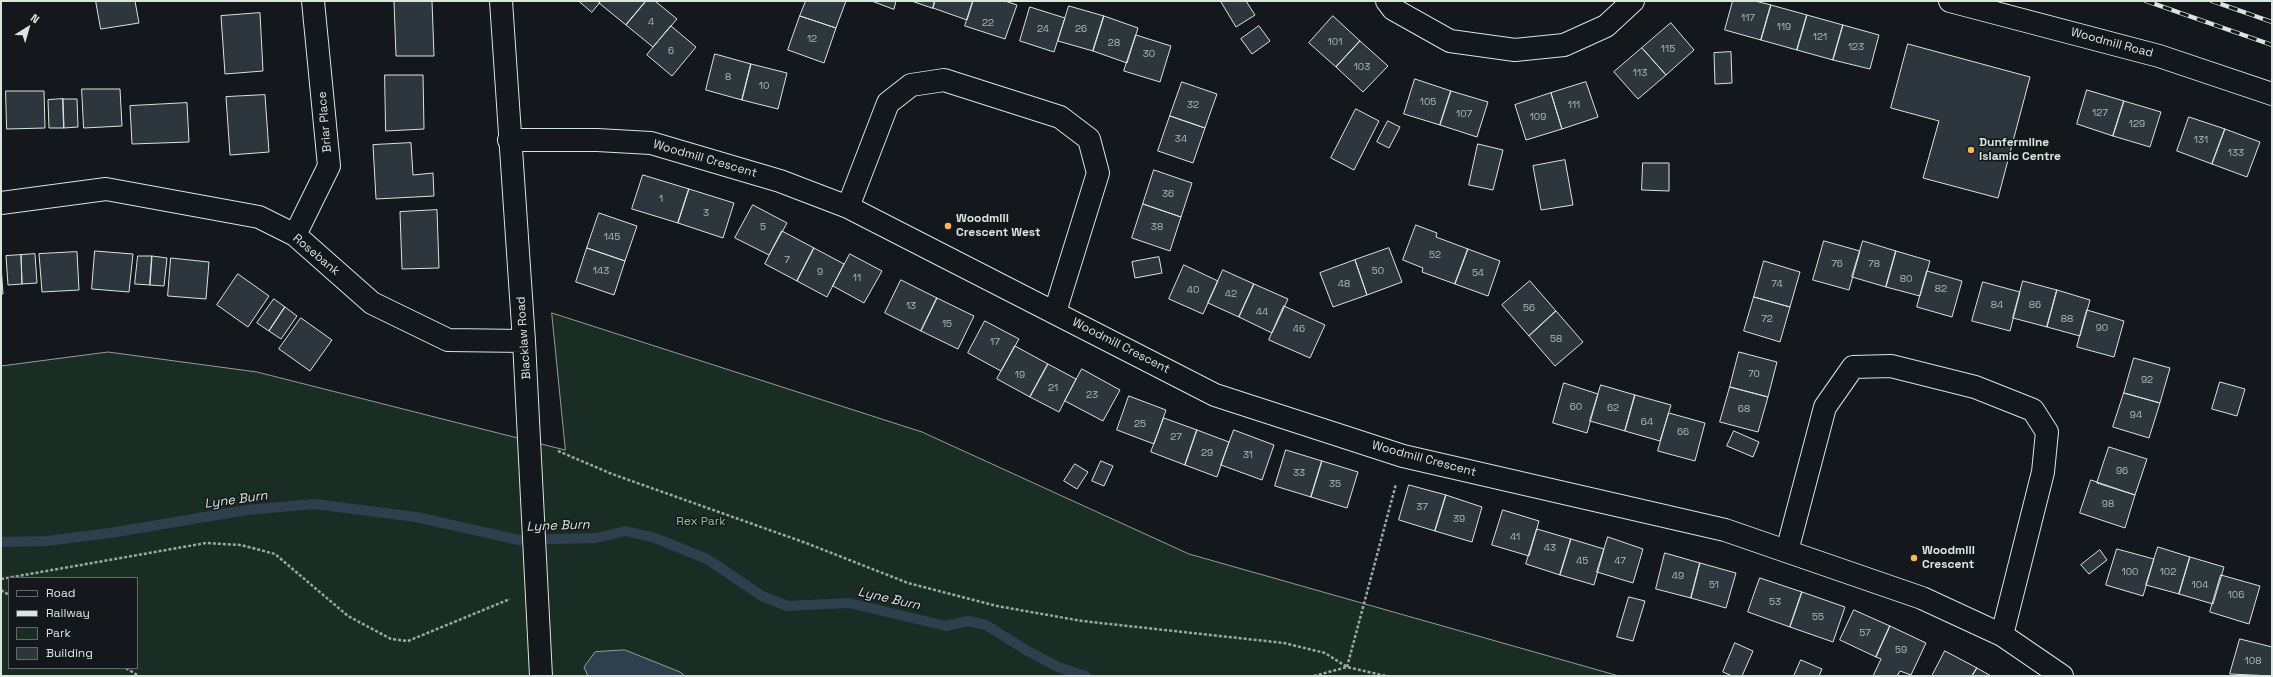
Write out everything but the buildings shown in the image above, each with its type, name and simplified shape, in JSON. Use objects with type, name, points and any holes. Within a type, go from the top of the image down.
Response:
[{"type":"street","name":"Briar Place","points":[[295,235],[329,166],[313,1]]},
{"type":"street","name":"Blacklaw Road","points":[[501,1],[509,140],[530,438],[541,676]]},
{"type":"street","points":[[1387,1],[1393,9],[1450,41],[1515,50],[1564,45],[1606,26],[1633,1]]},
{"type":"street","name":"Woodmill Road","points":[[1950,1],[2159,56],[2272,94]]},
{"type":"street","points":[[848,207],[888,103],[911,85],[944,80],[1060,118],[1089,139],[1098,173],[1055,312]]},
{"type":"street","name":"Woodmill Crescent","points":[[509,140],[597,140],[652,143],[780,181],[848,207],[1215,395],[1403,456],[1726,530],[1922,598],[2002,635],[2062,676]]},
{"type":"street","name":"Rosebank","points":[[1,203],[106,189],[258,218],[295,235],[372,303],[448,340],[524,341]]},
{"type":"street","points":[[1787,551],[1825,407],[1853,367],[1891,366],[1975,387],[2033,410],[2047,432],[2043,472],[2002,635]]},
{"type":"path","points":[[530,438],[612,474],[806,544],[908,583],[997,606],[1082,621],[1284,643],[1326,653],[1347,667],[1386,676]]},
{"type":"path","points":[[1347,667],[1403,456]]},
{"type":"path","points":[[12,577],[206,543],[241,545],[275,554],[348,616],[391,639],[408,641],[507,599],[538,589]]},
{"type":"path","points":[[1314,676],[1347,667]]},
{"type":"path","points":[[128,669],[139,676]]},
{"type":"green space","name":"Rex Park","points":[[552,313],[922,432],[1189,554],[1619,676],[1,676],[1,366],[108,352],[257,372],[565,450]]},
{"type":"water","points":[[625,650],[680,672],[685,676],[588,676],[584,667],[595,652]]},
{"type":"waterway","name":"Lyne Burn","points":[[1,542],[47,541],[110,533],[247,510],[314,504],[416,517],[519,540],[596,538],[626,531],[655,538],[707,559],[762,596],[787,606],[849,603],[946,626],[968,621],[986,625],[1026,650],[1058,667],[1086,676]]},
{"type":"railway","points":[[2146,1],[2272,45]]},
{"type":"railway","points":[[2212,1],[2272,22]]},
{"type":"place","name":"Dunfermline Islamic Centre","points":[[1971,150]]},
{"type":"place","name":"Woodmill Crescent West","points":[[948,226]]},
{"type":"place","name":"Woodmill Crescent","points":[[1914,558]]}]
